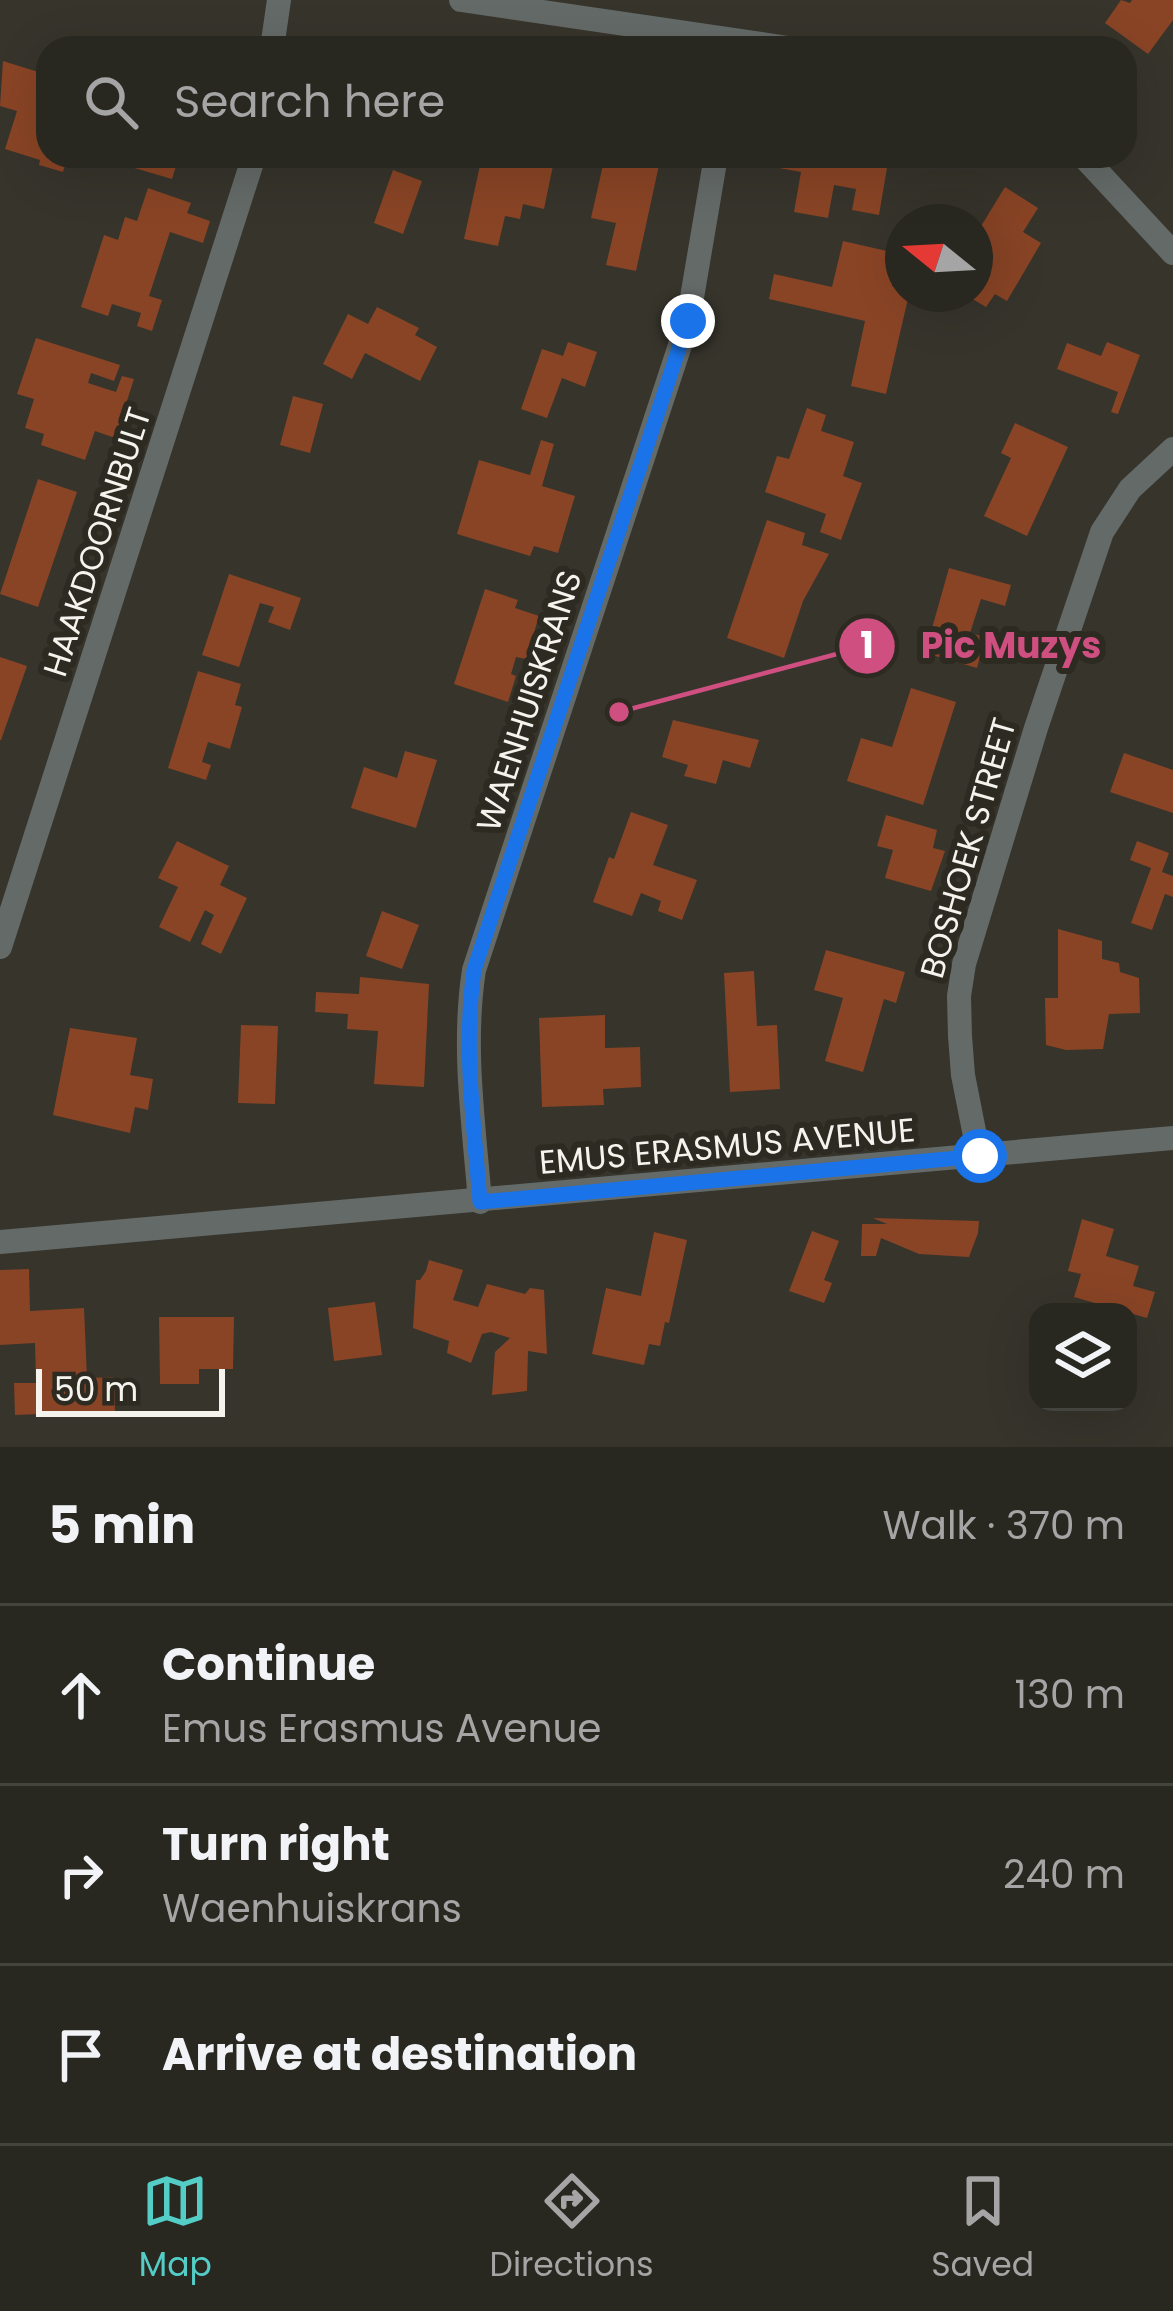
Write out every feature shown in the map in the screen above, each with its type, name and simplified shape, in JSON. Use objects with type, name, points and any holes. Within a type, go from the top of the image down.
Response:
[{"type":"street","points":[[274,36],[279,0]]},
{"type":"street","points":[[461,0],[505,3],[683,36]]},
{"type":"street","name":"HAAKDOORNBULT","points":[[0,947],[250,168]]},
{"type":"street","name":"WAENHUISKRANS","points":[[480,1202],[469,1050],[474,970],[688,321],[714,168]]},
{"type":"street","points":[[1094,168],[1173,253]]},
{"type":"street","name":"BOSHOEK STREET","points":[[980,1156],[963,1076],[959,996],[978,911],[1102,532],[1130,489],[1173,449]]},
{"type":"street","name":"EMUS ERASMUS AVENUE","points":[[0,1242],[1173,1138]]},
{"type":"building","points":[[1121,0],[1173,0],[1173,20],[1148,54],[1137,46],[1137,36],[1123,36],[1105,23]]},
{"type":"building","points":[[3,61],[36,71],[36,159],[5,149],[17,111],[0,106]]},
{"type":"building","points":[[134,168],[175,168],[172,179]]},
{"type":"building","points":[[479,168],[553,168],[544,209],[523,204],[520,219],[505,216],[498,246],[464,239]]},
{"type":"building","points":[[602,168],[658,168],[636,271],[606,265],[616,223],[591,218]]},
{"type":"building","points":[[779,168],[887,168],[879,215],[852,210],[856,189],[834,185],[828,218],[794,212],[801,172]]},
{"type":"building","points":[[393,170],[422,181],[403,234],[374,223]]},
{"type":"building","points":[[1005,187],[1038,208],[1023,232],[1041,243],[1007,301],[993,297],[993,207]]},
{"type":"building","points":[[148,188],[191,203],[187,213],[210,221],[203,243],[170,232],[149,296],[162,300],[152,331],[137,326],[141,313],[112,304],[108,316],[81,307],[104,235],[118,240],[125,217],[137,221]]},
{"type":"building","points":[[843,241],[885,251],[885,312],[905,312],[886,394],[851,386],[865,321],[769,299],[774,274],[832,287]]},
{"type":"building","points":[[377,307],[419,328],[415,335],[437,347],[420,381],[365,353],[352,379],[323,364],[348,314],[368,324]]},
{"type":"building","points":[[36,338],[120,365],[114,381],[91,373],[88,383],[116,392],[122,376],[134,379],[115,438],[95,431],[85,460],[41,445],[44,434],[25,428],[34,399],[17,394]]},
{"type":"building","points":[[568,342],[597,352],[585,387],[562,378],[547,418],[521,409],[542,349],[563,356]]},
{"type":"building","points":[[1107,342],[1140,355],[1118,414],[1111,412],[1118,392],[1057,369],[1067,343],[1101,356]]},
{"type":"building","points":[[293,396],[323,404],[310,453],[280,445]]},
{"type":"building","points":[[807,408],[826,415],[821,431],[854,442],[843,476],[862,483],[841,540],[820,532],[826,514],[765,492],[777,456],[789,459]]},
{"type":"building","points":[[1015,423],[1068,447],[1027,536],[984,516],[1011,458],[1001,453]]},
{"type":"building","points":[[541,440],[554,444],[542,486],[575,496],[558,553],[534,546],[530,556],[457,534],[479,460],[530,475]]},
{"type":"building","points":[[38,479],[77,492],[38,607],[0,594]]},
{"type":"building","points":[[767,520],[805,533],[802,545],[829,554],[803,601],[784,658],[727,638]]},
{"type":"building","points":[[949,568],[1011,585],[1005,606],[981,599],[970,633],[985,637],[977,668],[925,653]]},
{"type":"building","points":[[229,574],[301,598],[290,630],[268,622],[274,607],[260,603],[239,667],[202,655]]},
{"type":"building","points":[[485,589],[518,600],[515,608],[539,616],[526,659],[516,657],[508,702],[454,684]]},
{"type":"building","points":[[0,657],[27,666],[1,740],[0,740]]},
{"type":"building","points":[[198,671],[241,684],[235,705],[242,707],[230,749],[208,742],[202,762],[211,765],[206,780],[168,768]]},
{"type":"building","points":[[911,688],[956,702],[923,805],[847,781],[861,738],[892,747]]},
{"type":"building","points":[[673,720],[759,740],[750,768],[723,760],[716,784],[684,776],[688,765],[662,757]]},
{"type":"building","points":[[405,751],[437,760],[416,828],[351,808],[364,767],[397,778]]},
{"type":"building","points":[[1124,753],[1173,770],[1173,813],[1110,792]]},
{"type":"building","points":[[631,812],[668,825],[653,865],[697,880],[682,920],[658,911],[661,901],[641,893],[632,916],[593,902]]},
{"type":"building","points":[[886,815],[937,830],[933,848],[945,851],[931,891],[885,878],[893,850],[877,846]]},
{"type":"building","points":[[177,841],[229,866],[220,885],[247,898],[221,954],[201,944],[214,915],[205,910],[190,942],[159,927],[178,887],[158,878]]},
{"type":"building","points":[[1137,841],[1169,853],[1162,872],[1173,876],[1173,897],[1165,894],[1152,930],[1131,923],[1151,868],[1130,860]]},
{"type":"building","points":[[382,911],[419,925],[402,969],[366,956]]},
{"type":"building","points":[[1058,929],[1102,941],[1102,959],[1119,963],[1120,972],[1139,978],[1140,1013],[1109,1014],[1103,1049],[1046,1045],[1045,998],[1058,998]]},
{"type":"building","points":[[826,950],[905,972],[896,1003],[884,999],[863,1072],[825,1061],[843,998],[814,990]]},
{"type":"building","points":[[754,971],[757,1026],[777,1025],[780,1089],[730,1092],[724,973]]},
{"type":"building","points":[[360,977],[429,984],[424,1087],[374,1084],[378,1031],[347,1029],[348,1014],[315,1012],[316,992],[359,994]]},
{"type":"building","points":[[605,1015],[605,1048],[640,1047],[641,1087],[603,1089],[604,1105],[542,1107],[539,1018]]},
{"type":"building","points":[[241,1025],[278,1026],[275,1104],[238,1103]]},
{"type":"building","points":[[70,1028],[137,1038],[130,1075],[153,1079],[148,1110],[135,1107],[130,1133],[53,1115]]},
{"type":"building","points":[[873,1218],[979,1221],[978,1233],[969,1257],[919,1254],[881,1238],[876,1256],[861,1256],[862,1224],[887,1224]]},
{"type":"building","points":[[1082,1219],[1114,1229],[1106,1256],[1139,1266],[1133,1286],[1155,1292],[1147,1318],[1137,1315],[1137,1303],[1095,1303],[1074,1297],[1081,1274],[1068,1271]]},
{"type":"building","points":[[812,1231],[839,1241],[824,1280],[832,1283],[824,1303],[789,1291]]},
{"type":"building","points":[[654,1232],[687,1240],[660,1346],[649,1344],[644,1365],[592,1354],[606,1288],[641,1296]]},
{"type":"building","points":[[429,1260],[463,1270],[453,1300],[478,1307],[487,1284],[525,1294],[530,1288],[544,1290],[547,1354],[528,1351],[527,1391],[492,1395],[495,1352],[510,1338],[482,1334],[471,1363],[447,1353],[449,1341],[413,1328],[416,1280]]},
{"type":"building","points":[[29,1269],[30,1311],[84,1308],[87,1378],[114,1377],[115,1411],[15,1415],[14,1383],[36,1383],[35,1343],[0,1345],[0,1270]]},
{"type":"building","points":[[375,1302],[382,1355],[334,1361],[328,1308]]},
{"type":"building","points":[[159,1317],[234,1317],[233,1369],[199,1369],[199,1384],[160,1384]]},
{"type":"place","name":"Pic Muzys","points":[[619,712]]},
{"type":"route","points":[[688,321],[474,970],[469,1050],[480,1202],[980,1156]]}]
